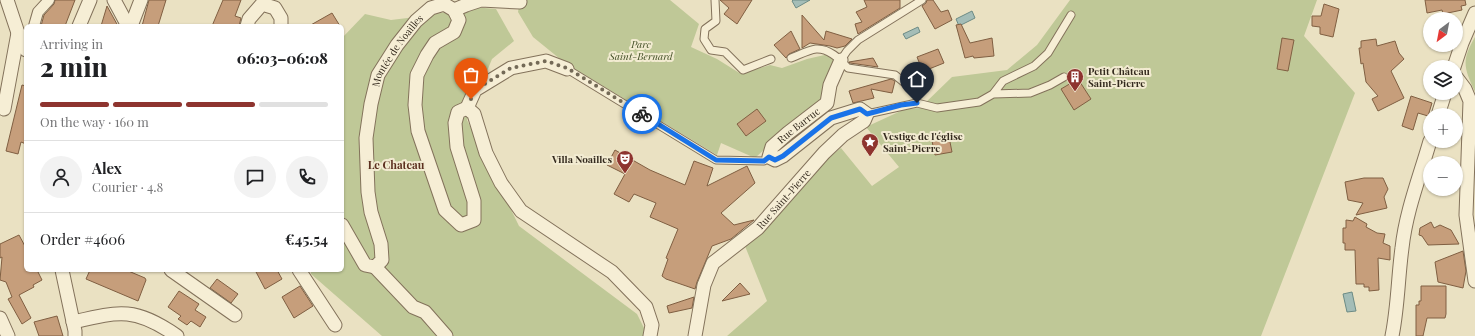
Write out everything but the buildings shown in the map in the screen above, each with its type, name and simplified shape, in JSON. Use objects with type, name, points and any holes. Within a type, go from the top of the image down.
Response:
[{"type":"street","points":[[7,0],[18,34],[24,46]]},
{"type":"street","points":[[35,24],[38,12],[50,0]]},
{"type":"street","points":[[80,24],[90,0]]},
{"type":"street","points":[[114,0],[127,24]]},
{"type":"street","points":[[132,24],[141,0]]},
{"type":"street","points":[[520,2],[482,0],[454,10],[458,20],[454,32],[435,43],[417,75],[415,105],[418,131],[445,210],[461,225],[474,220],[474,201],[457,147],[455,123],[458,112],[467,108],[475,90],[511,68],[546,61],[567,68]]},
{"type":"street","points":[[248,24],[249,19],[262,4],[275,8],[281,18],[281,24]]},
{"type":"street","name":"Montée de Noailles","points":[[375,267],[382,260],[381,244],[371,212],[368,192],[366,138],[371,104],[378,74],[397,45],[416,21],[431,8],[444,4],[454,10]]},
{"type":"street","points":[[1456,60],[1475,13]]},
{"type":"street","points":[[4,109],[18,34]]},
{"type":"street","name":"Rue Barruc","points":[[842,60],[830,85],[827,103],[788,133],[772,148],[769,157],[775,160],[783,156],[831,118],[860,109],[867,114]]},
{"type":"street","points":[[1463,86],[1470,101],[1466,216],[1475,281]]},
{"type":"street","points":[[467,108],[474,114],[486,152],[501,183],[521,211],[612,272],[646,306],[652,325],[650,336]]},
{"type":"street","name":"Rue Saint-Pierre","points":[[695,336],[704,285],[713,263],[758,228],[824,153],[843,135],[864,122],[867,114]]},
{"type":"street","points":[[1392,336],[1395,321],[1402,247],[1407,218],[1428,148]]},
{"type":"street","points":[[344,228],[365,265],[375,267],[413,307],[425,312],[446,336]]},
{"type":"street","points":[[62,272],[75,336]]},
{"type":"street","points":[[174,272],[235,315]]},
{"type":"street","points":[[300,272],[335,325]]},
{"type":"street","points":[[73,322],[113,314],[127,313],[153,321],[177,336]]},
{"type":"street","points":[[0,318],[8,336]]},
{"type":"lane","points":[[715,0],[716,21],[705,29],[704,39],[711,50],[725,52],[743,70],[771,59]]},
{"type":"lane","points":[[842,60],[847,51],[858,40],[922,0]]},
{"type":"lane","points":[[867,114],[901,105],[917,103],[937,108],[979,102],[993,94],[1003,81],[1034,66],[1048,53],[1071,15]]},
{"type":"lane","points":[[791,58],[816,49],[832,53],[842,60],[848,68],[895,75],[906,84]]},
{"type":"lane","points":[[567,68],[716,160],[764,161],[769,157]]},
{"type":"lane","points":[[993,94],[1030,93],[1050,85],[1064,77]]},
{"type":"green space","name":"Parc Saint-Bernard","points":[[520,0],[670,0],[699,24],[691,47],[717,59],[741,74],[770,65],[782,68],[807,59],[829,54],[838,62],[825,102],[792,124],[755,158],[721,143],[717,155],[565,63],[533,37],[518,12]]},
{"type":"green space","points":[[1070,0],[1317,0],[1304,36],[1355,93],[1261,336],[727,336],[767,301],[745,246],[828,158],[841,148],[872,186],[899,167],[866,127],[905,109],[920,108],[952,77],[1007,70],[1037,45]]},
{"type":"green space","points":[[473,7],[496,9],[514,41],[492,59],[467,120],[519,226],[637,314],[648,336],[382,336],[311,274],[311,272],[344,272],[344,36],[365,14],[391,20],[424,16]]},
{"type":"green space","points":[[1475,37],[1475,92],[1466,70],[1466,59]]},
{"type":"water","points":[[810,0],[796,8],[792,1]]},
{"type":"water","points":[[972,11],[975,18],[959,26],[956,19]]},
{"type":"water","points":[[918,27],[920,32],[906,39],[903,34]]},
{"type":"water","points":[[1352,292],[1356,311],[1347,312],[1343,294]]},
{"type":"way so far","points":[[471,99],[475,90],[511,68],[546,61],[567,68],[642,114]]},
{"type":"place","name":"Petit Château Saint-Pierre","points":[[1075,92]]},
{"type":"place","name":"Vestige de l'église Saint-Pierre","points":[[870,157]]},
{"type":"place","name":"Villa Noailles","points":[[625,174]]},
{"type":"district","name":"Le Chateau","points":[[396,164]]},
{"type":"route","points":[[642,114],[716,160],[764,161],[769,157],[770,159],[775,160],[783,156],[831,118],[860,109],[867,114],[901,105],[917,103]]}]
